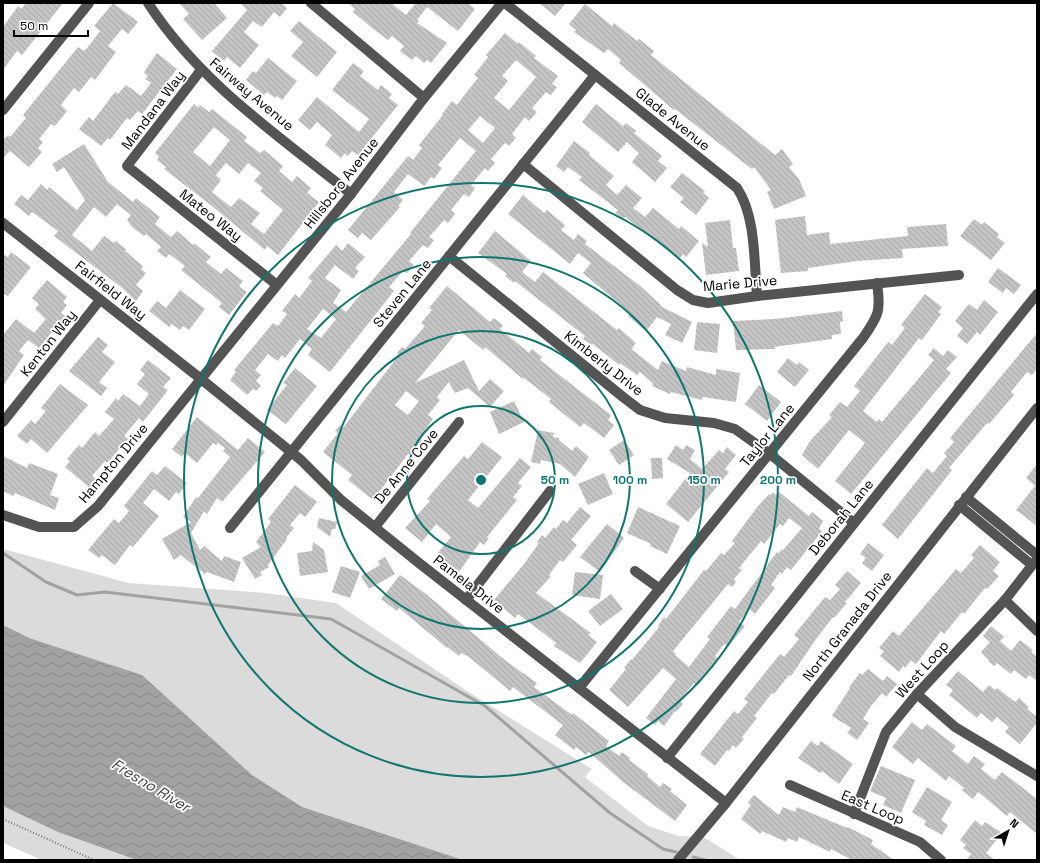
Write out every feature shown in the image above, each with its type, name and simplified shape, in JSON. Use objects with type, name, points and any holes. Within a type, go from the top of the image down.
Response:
[{"type":"street","points":[[3,110],[89,3]]},
{"type":"street","name":"Fairway Avenue","points":[[148,3],[182,51],[219,88],[352,194]]},
{"type":"street","points":[[311,3],[424,98]]},
{"type":"street","name":"Hillsboro Avenue","points":[[201,379],[352,194],[424,98],[502,3]]},
{"type":"street","name":"Glade Avenue","points":[[505,3],[737,188],[745,200],[750,218],[757,296]]},
{"type":"street","name":"Mandana Way","points":[[127,166],[201,70]]},
{"type":"street","name":"Steven Lane","points":[[230,528],[595,75]]},
{"type":"street","name":"Marie Drive","points":[[523,164],[677,290],[694,300],[708,303],[757,296],[959,275]]},
{"type":"street","name":"Mateo Way","points":[[127,166],[277,285]]},
{"type":"street","name":"Fairfield Way","points":[[3,223],[201,379]]},
{"type":"street","name":"Kimberly Drive","points":[[449,256],[640,410],[664,418],[714,423],[735,428],[770,454],[854,523]]},
{"type":"street","name":"Taylor Lane","points":[[579,688],[770,454],[876,320],[880,304],[877,283]]},
{"type":"street","name":"Deborah Lane","points":[[667,758],[1037,294]]},
{"type":"street","name":"Kenton Way","points":[[3,422],[100,300]]},
{"type":"street","name":"Pamela Drive","points":[[201,379],[291,452],[341,500],[466,600],[726,803]]},
{"type":"street","name":"Hampton Drive","points":[[3,515],[39,527],[74,527],[98,506],[201,379]]},
{"type":"street","name":"North Granada Drive","points":[[678,860],[726,803],[959,505],[1037,408]]},
{"type":"street","name":"De Anne Cove","points":[[375,527],[459,422]]},
{"type":"street","points":[[466,600],[550,491]]},
{"type":"street","points":[[966,497],[1037,555]]},
{"type":"street","points":[[959,505],[1035,562]]},
{"type":"street","name":"West Loop","points":[[854,814],[886,732],[917,694],[1005,600],[1035,562]]},
{"type":"street","points":[[636,571],[660,589]]},
{"type":"street","points":[[1005,600],[1037,631]]},
{"type":"street","points":[[917,694],[955,727],[1037,776]]},
{"type":"street","name":"East Loop","points":[[790,785],[920,842],[941,860]]},
{"type":"path","points":[[3,819],[94,860]]},
{"type":"shaded area","points":[[3,549],[129,583],[266,593],[336,603],[467,691],[592,769],[585,777],[648,826],[679,836],[704,837],[740,860],[42,860],[3,843]]},
{"type":"water","name":"Fresno River","points":[[3,625],[29,638],[142,675],[252,775],[302,807],[463,860],[137,860],[58,832],[3,806]]},
{"type":"building","points":[[26,3],[63,3],[22,55],[17,51],[3,70],[3,27],[18,6],[21,9]]},
{"type":"building","points":[[113,3],[138,22],[128,34],[122,29],[108,46],[116,52],[95,80],[91,77],[79,92],[74,88],[61,105],[67,111],[55,126],[51,124],[39,139],[43,142],[38,148],[42,152],[29,167],[10,151],[3,158],[3,140],[8,135],[10,137],[26,118],[23,115],[78,47],[84,51],[88,47],[100,31],[94,26]]},
{"type":"building","points":[[179,3],[214,3],[227,18],[202,40],[183,19],[189,14]]},
{"type":"building","points":[[240,3],[281,3],[287,8],[280,17],[274,12],[262,27],[253,21],[244,32],[259,45],[240,68],[227,57],[224,61],[212,51],[247,10]]},
{"type":"building","points":[[348,3],[391,3],[406,15],[416,3],[468,3],[475,9],[458,31],[427,7],[417,20],[419,21],[417,23],[447,43],[431,63],[427,60],[424,63],[416,56],[412,60],[400,51],[404,46],[392,36],[388,40],[372,28],[353,12],[355,9]]},
{"type":"building","points":[[539,3],[566,3],[555,16]]},
{"type":"building","points":[[585,4],[612,26],[614,23],[637,41],[639,39],[654,51],[651,55],[775,155],[782,149],[793,164],[789,167],[799,179],[806,196],[774,209],[767,192],[771,190],[754,167],[752,169],[675,109],[674,110],[619,63],[621,60],[608,49],[604,53],[574,32],[576,30],[569,24]]},
{"type":"building","points":[[299,21],[337,52],[317,77],[291,56],[303,42],[290,31]]},
{"type":"building","points":[[505,33],[518,44],[519,42],[536,56],[534,58],[558,76],[552,84],[557,87],[551,95],[546,92],[532,108],[537,112],[529,121],[525,117],[512,134],[516,138],[509,146],[505,143],[491,159],[495,163],[488,171],[485,168],[471,185],[475,188],[469,197],[464,194],[451,210],[455,214],[448,223],[444,220],[429,237],[434,240],[428,248],[423,245],[409,261],[414,265],[407,273],[403,271],[389,287],[394,291],[330,372],[308,355],[312,349],[300,339],[285,358],[282,355],[278,361],[268,354],[255,370],[261,375],[256,381],[261,386],[256,391],[253,389],[247,395],[230,380],[236,372],[234,370],[273,323],[278,326],[287,314],[282,311],[295,294],[299,298],[312,281],[308,278],[336,245],[342,251],[348,243],[365,257],[355,268],[359,271],[353,279],[335,265],[325,278],[341,290],[333,303],[346,312],[411,234],[410,233],[476,151],[460,138],[438,165],[442,168],[434,179],[431,177],[424,186],[408,174],[394,192],[403,200],[398,206],[400,207],[371,240],[362,233],[358,238],[348,230],[408,156],[413,160],[422,148],[419,145],[443,115],[442,114],[452,101],[457,105],[478,78],[474,75],[488,57],[486,55]],"holes":[[[516,60],[536,77],[509,110],[494,98],[508,81],[502,76]],[[480,116],[495,128],[483,143],[468,130]],[[323,309],[336,319],[321,338],[307,329]]]},
{"type":"building","points":[[157,53],[177,69],[142,114],[138,111],[130,120],[127,118],[110,140],[108,138],[101,146],[79,129],[89,117],[93,121],[115,92],[118,94],[126,85],[141,96],[151,83],[145,79],[148,76],[144,72]]},
{"type":"building","points":[[268,58],[297,81],[282,100],[277,96],[275,98],[267,92],[264,95],[246,80],[253,71],[256,73]]},
{"type":"building","points":[[353,63],[364,71],[360,76],[378,90],[381,85],[392,94],[389,98],[398,105],[358,155],[352,151],[348,156],[345,153],[341,158],[325,145],[332,135],[317,122],[310,130],[298,120],[317,97],[359,132],[369,119],[332,90]]},
{"type":"building","points":[[194,104],[198,108],[200,105],[209,112],[212,109],[247,137],[244,141],[260,153],[264,150],[283,166],[279,171],[292,182],[297,176],[311,188],[307,193],[319,202],[278,255],[267,246],[265,250],[164,169],[166,167],[157,160],[159,157],[155,153]],"holes":[[[214,127],[230,140],[210,166],[193,152]],[[226,163],[239,174],[248,163],[261,173],[254,181],[263,188],[260,191],[283,210],[264,234],[251,224],[260,213],[239,198],[231,207],[212,192],[221,180],[216,175]]]},
{"type":"building","points":[[596,104],[623,126],[626,123],[636,131],[634,133],[662,156],[658,161],[667,168],[655,182],[632,162],[639,153],[627,142],[618,152],[582,122]]},
{"type":"building","points":[[574,141],[590,153],[589,155],[614,176],[606,185],[617,195],[626,185],[642,198],[633,208],[645,217],[653,208],[679,229],[681,226],[699,241],[686,257],[683,254],[679,260],[625,217],[623,219],[615,213],[618,210],[579,180],[582,177],[568,167],[564,172],[556,166]]},
{"type":"building","points":[[84,144],[108,182],[133,202],[136,198],[160,217],[155,224],[171,237],[177,231],[193,245],[194,243],[211,257],[206,262],[221,274],[226,268],[243,281],[239,286],[247,292],[229,315],[219,307],[222,303],[181,270],[185,266],[169,254],[166,258],[157,251],[161,247],[146,234],[144,236],[132,227],[127,220],[131,215],[117,204],[106,217],[94,207],[72,235],[92,251],[104,236],[114,243],[115,241],[126,249],[125,251],[143,266],[141,269],[146,273],[136,285],[143,291],[136,301],[121,287],[54,236],[58,231],[32,212],[29,216],[14,204],[21,195],[28,200],[41,184],[47,190],[49,187],[77,210],[85,200],[64,167],[57,172],[52,164]]},
{"type":"building","points":[[682,173],[705,191],[703,193],[709,198],[696,215],[680,202],[684,198],[670,187]]},
{"type":"building","points":[[523,195],[544,213],[547,210],[565,225],[561,230],[574,240],[578,234],[587,241],[585,244],[639,285],[661,305],[660,306],[692,322],[682,343],[665,335],[671,324],[657,317],[646,331],[628,316],[630,313],[583,273],[591,263],[578,253],[570,264],[508,214]]},
{"type":"building","points":[[805,216],[807,235],[829,232],[830,244],[908,236],[907,227],[946,224],[948,246],[902,249],[903,258],[857,261],[808,268],[808,271],[781,273],[775,220]]},
{"type":"building","points":[[974,219],[982,225],[984,222],[999,234],[997,237],[1005,243],[991,260],[960,236]]},
{"type":"building","points":[[730,220],[733,248],[736,248],[739,271],[706,275],[702,243],[708,247],[705,223]]},
{"type":"building","points":[[495,231],[531,261],[522,272],[535,282],[543,272],[617,330],[619,328],[636,343],[631,349],[658,370],[662,361],[686,371],[687,367],[716,375],[716,369],[740,373],[736,402],[703,397],[702,400],[671,392],[670,394],[652,386],[653,383],[640,372],[637,375],[620,363],[619,365],[593,344],[592,345],[583,339],[585,336],[515,281],[514,283],[505,276],[507,274],[478,253]]},
{"type":"building","points":[[11,252],[31,267],[8,296],[3,293],[3,254],[8,257]]},
{"type":"building","points":[[998,268],[1021,285],[1014,294],[1006,288],[1003,293],[988,282]]},
{"type":"building","points":[[47,280],[67,297],[63,302],[67,305],[61,313],[65,316],[39,348],[28,340],[19,351],[24,355],[3,386],[3,335],[16,319],[34,333],[46,319],[35,309],[39,304],[32,298]]},
{"type":"building","points":[[447,286],[490,322],[494,318],[503,325],[500,329],[529,353],[532,349],[542,357],[540,360],[611,415],[608,420],[614,425],[604,438],[584,423],[580,427],[549,402],[551,399],[524,378],[523,379],[485,347],[483,350],[459,330],[415,383],[464,360],[479,391],[490,379],[504,391],[490,407],[468,388],[455,393],[449,382],[437,397],[440,400],[428,415],[433,419],[419,438],[422,440],[409,455],[408,454],[373,500],[348,480],[352,475],[323,452],[338,433],[335,431],[340,425],[343,428],[399,355],[397,353],[402,347],[405,349],[425,326],[421,323],[432,310],[429,308]],"holes":[[[406,391],[419,401],[408,415],[395,405]]]},
{"type":"building","points":[[180,290],[205,309],[189,330],[183,326],[180,330],[172,324],[169,327],[149,311],[157,301],[166,308]]},
{"type":"building","points":[[925,294],[942,307],[938,312],[941,314],[922,340],[919,338],[863,411],[877,422],[879,419],[882,422],[934,360],[928,355],[934,348],[943,356],[948,350],[957,357],[946,369],[951,373],[851,494],[835,481],[865,443],[849,430],[818,469],[802,455],[810,441],[832,417],[829,415],[840,402],[847,407],[860,391],[854,386],[888,342],[892,345],[905,328],[901,325]]},
{"type":"building","points":[[984,300],[998,312],[980,335],[977,332],[967,344],[957,336],[963,328],[955,321],[969,304],[977,310]]},
{"type":"building","points":[[842,311],[843,321],[840,322],[841,334],[832,335],[832,339],[774,347],[776,349],[736,350],[733,321],[774,319]]},
{"type":"building","points":[[697,322],[720,324],[717,353],[694,350]]},
{"type":"building","points":[[1037,333],[1037,369],[1032,375],[1027,372],[1011,392],[1014,395],[989,424],[987,423],[949,468],[952,470],[898,539],[882,525],[927,468],[933,473],[947,456],[944,453],[954,442],[950,438]]},
{"type":"building","points":[[98,337],[108,345],[102,352],[115,362],[99,382],[107,388],[101,396],[69,371]]},
{"type":"building","points":[[788,358],[797,365],[799,362],[809,370],[795,387],[777,372]]},
{"type":"building","points":[[148,360],[171,378],[163,387],[168,390],[143,422],[139,418],[124,436],[128,439],[107,463],[105,461],[92,476],[97,480],[90,488],[65,467],[70,461],[67,459],[79,445],[82,448],[95,432],[99,436],[114,419],[105,412],[116,398],[118,401],[123,394],[140,406],[149,394],[137,384],[145,374],[140,370]]},
{"type":"building","points":[[295,368],[317,386],[286,424],[267,410],[287,385],[283,383]]},
{"type":"building","points":[[60,384],[88,405],[47,453],[31,439],[27,444],[17,436],[31,420],[35,424],[46,411],[41,408]]},
{"type":"building","points":[[759,385],[781,402],[767,421],[745,404]]},
{"type":"building","points":[[514,401],[524,422],[499,434],[490,412]]},
{"type":"building","points":[[197,417],[238,450],[248,438],[265,452],[222,502],[217,498],[207,514],[204,511],[191,533],[200,550],[204,546],[222,561],[224,556],[241,562],[234,582],[207,572],[205,574],[181,555],[174,560],[162,539],[191,522],[183,517],[196,497],[198,498],[230,457],[223,451],[225,448],[218,443],[216,445],[213,443],[197,463],[185,453],[182,457],[172,449]]},
{"type":"building","points":[[538,430],[554,433],[553,437],[559,438],[559,440],[572,451],[576,446],[589,457],[575,477],[560,464],[541,460],[540,464],[531,462]]},
{"type":"building","points":[[624,440],[634,455],[619,465],[609,450]]},
{"type":"building","points":[[482,442],[502,457],[468,500],[478,508],[520,458],[531,467],[518,483],[522,486],[513,497],[517,500],[487,537],[489,538],[484,545],[480,542],[459,572],[437,554],[451,537],[436,524],[422,542],[405,528],[430,501],[427,499],[464,456],[468,459]]},
{"type":"building","points":[[676,445],[683,450],[686,445],[695,450],[690,459],[702,469],[719,450],[723,453],[727,447],[736,455],[725,469],[729,472],[688,522],[666,504],[690,473],[667,459]]},
{"type":"building","points":[[3,456],[27,468],[29,463],[58,474],[50,495],[59,498],[55,510],[15,493],[13,496],[3,491]]},
{"type":"building","points":[[651,458],[662,458],[663,478],[652,479]]},
{"type":"building","points":[[1037,464],[1037,526],[1016,510],[1035,486],[1026,478]]},
{"type":"building","points":[[165,466],[187,483],[179,494],[176,492],[169,501],[154,489],[143,503],[159,516],[133,547],[130,545],[115,565],[102,555],[99,558],[88,550],[114,519],[119,523],[129,511],[124,506],[152,471],[157,475]]},
{"type":"building","points":[[604,473],[613,494],[588,505],[578,484]]},
{"type":"building","points":[[295,485],[317,502],[305,517],[300,513],[290,525],[294,528],[268,565],[269,567],[260,572],[262,575],[255,579],[242,558],[261,547],[256,542],[271,522],[268,519]]},
{"type":"building","points":[[773,492],[776,495],[779,492],[809,516],[812,512],[823,521],[819,529],[822,531],[791,570],[787,567],[782,574],[780,572],[771,585],[775,588],[755,614],[749,609],[739,622],[745,626],[728,647],[724,644],[715,656],[718,659],[697,686],[694,683],[680,700],[683,704],[676,712],[675,711],[664,726],[658,721],[655,725],[646,718],[676,679],[663,668],[628,707],[609,690],[626,669],[624,668],[631,659],[632,660],[659,627],[658,626],[664,617],[666,619],[704,570],[706,571],[721,553],[724,555],[735,543],[732,541],[758,506],[769,494],[771,495]],"holes":[[[789,518],[802,528],[783,550],[782,549],[779,553],[777,552],[735,609],[731,606],[707,637],[710,639],[689,667],[675,655],[676,654],[673,651],[728,584],[732,587],[736,582],[734,579],[742,570],[739,568],[761,541],[764,544],[780,524],[783,526]]]},
{"type":"building","points":[[580,507],[591,516],[571,540],[577,545],[563,562],[560,560],[549,575],[551,576],[536,593],[591,633],[588,635],[597,642],[580,663],[554,646],[556,643],[518,614],[515,618],[494,600],[524,564],[539,543],[537,542],[542,535],[545,538],[554,527],[556,529],[563,520],[567,523]]},
{"type":"building","points":[[638,507],[680,526],[667,554],[650,546],[651,544],[627,533]]},
{"type":"building","points":[[319,518],[337,522],[335,529],[332,529],[330,537],[317,527]]},
{"type":"building","points":[[607,524],[624,538],[600,572],[580,557]]},
{"type":"building","points":[[313,542],[324,550],[328,572],[300,576],[297,553],[312,551]]},
{"type":"building","points":[[868,543],[884,555],[872,571],[862,563],[866,558],[860,554]]},
{"type":"building","points":[[980,545],[1000,562],[993,571],[999,576],[987,589],[985,588],[964,614],[962,612],[944,634],[941,631],[916,664],[911,660],[905,668],[903,666],[899,672],[880,656],[884,651],[879,648],[893,631],[899,636],[956,569],[961,573],[974,558],[971,555]]},
{"type":"building","points":[[385,557],[395,574],[369,589],[361,576],[380,565],[378,561]]},
{"type":"building","points":[[341,566],[360,572],[350,598],[332,592]]},
{"type":"building","points":[[847,571],[861,583],[845,602],[847,603],[834,618],[833,617],[816,639],[791,676],[789,675],[774,694],[772,693],[754,716],[757,718],[742,737],[744,739],[736,748],[733,745],[729,751],[727,750],[715,766],[700,754],[734,711],[738,714],[748,702],[744,699],[780,654],[784,657],[799,639],[794,635],[825,597],[830,600],[840,589],[835,585]]},
{"type":"building","points":[[575,572],[603,575],[600,599],[572,595]]},
{"type":"building","points":[[400,575],[426,594],[506,661],[537,683],[534,687],[572,715],[573,713],[609,741],[606,746],[619,756],[622,752],[630,758],[629,760],[648,774],[647,776],[660,787],[663,783],[672,789],[670,791],[687,805],[675,821],[623,782],[589,752],[586,755],[576,747],[574,750],[555,735],[563,725],[513,687],[510,691],[469,657],[461,653],[459,656],[448,647],[447,648],[399,608],[397,611],[381,599]]},
{"type":"building","points":[[611,594],[623,609],[600,626],[588,611]]},
{"type":"building","points":[[991,626],[1004,637],[1000,641],[1011,651],[1020,640],[1033,650],[1031,652],[1037,657],[1037,681],[1029,675],[1026,679],[1014,670],[1011,674],[997,663],[994,666],[988,661],[989,660],[981,652],[990,642],[983,636]]},
{"type":"building","points":[[868,669],[883,681],[887,676],[897,684],[886,697],[882,693],[871,706],[863,719],[869,723],[857,740],[847,733],[851,728],[832,716],[850,688],[849,687],[860,673],[862,675]]},
{"type":"building","points":[[958,671],[983,692],[989,685],[995,690],[997,688],[1015,702],[1019,698],[1029,707],[1027,709],[1037,717],[1037,723],[1020,744],[1005,732],[1009,727],[997,717],[992,722],[981,713],[977,718],[949,695],[953,690],[946,685]]},
{"type":"building","points":[[912,722],[922,730],[927,724],[956,746],[952,751],[968,764],[974,756],[985,764],[981,769],[995,780],[1002,772],[1037,799],[1037,834],[1010,812],[1007,816],[978,792],[973,799],[962,790],[964,788],[949,776],[946,781],[918,758],[913,764],[892,747]]},
{"type":"building","points":[[811,741],[818,746],[821,741],[853,764],[839,784],[822,771],[820,773],[798,758]]},
{"type":"building","points":[[881,766],[915,780],[901,813],[883,805],[886,798],[870,791]]},
{"type":"building","points":[[927,787],[952,802],[941,820],[948,825],[942,835],[924,825],[926,821],[912,812]]},
{"type":"building","points":[[754,795],[779,815],[783,807],[795,812],[797,807],[847,828],[848,827],[873,840],[871,844],[894,860],[852,860],[831,849],[830,852],[799,837],[797,842],[788,838],[786,842],[762,831],[760,834],[741,819],[751,805],[748,802]]},
{"type":"building","points":[[975,820],[982,826],[985,822],[1002,833],[986,853],[995,860],[966,860],[971,854],[963,848],[966,845],[960,840]]},
{"type":"waterway","points":[[3,553],[46,582],[77,595],[105,592],[331,619],[485,706],[610,813],[663,849],[676,852]]},
{"type":"waterway","points":[[693,857],[705,860]]}]
